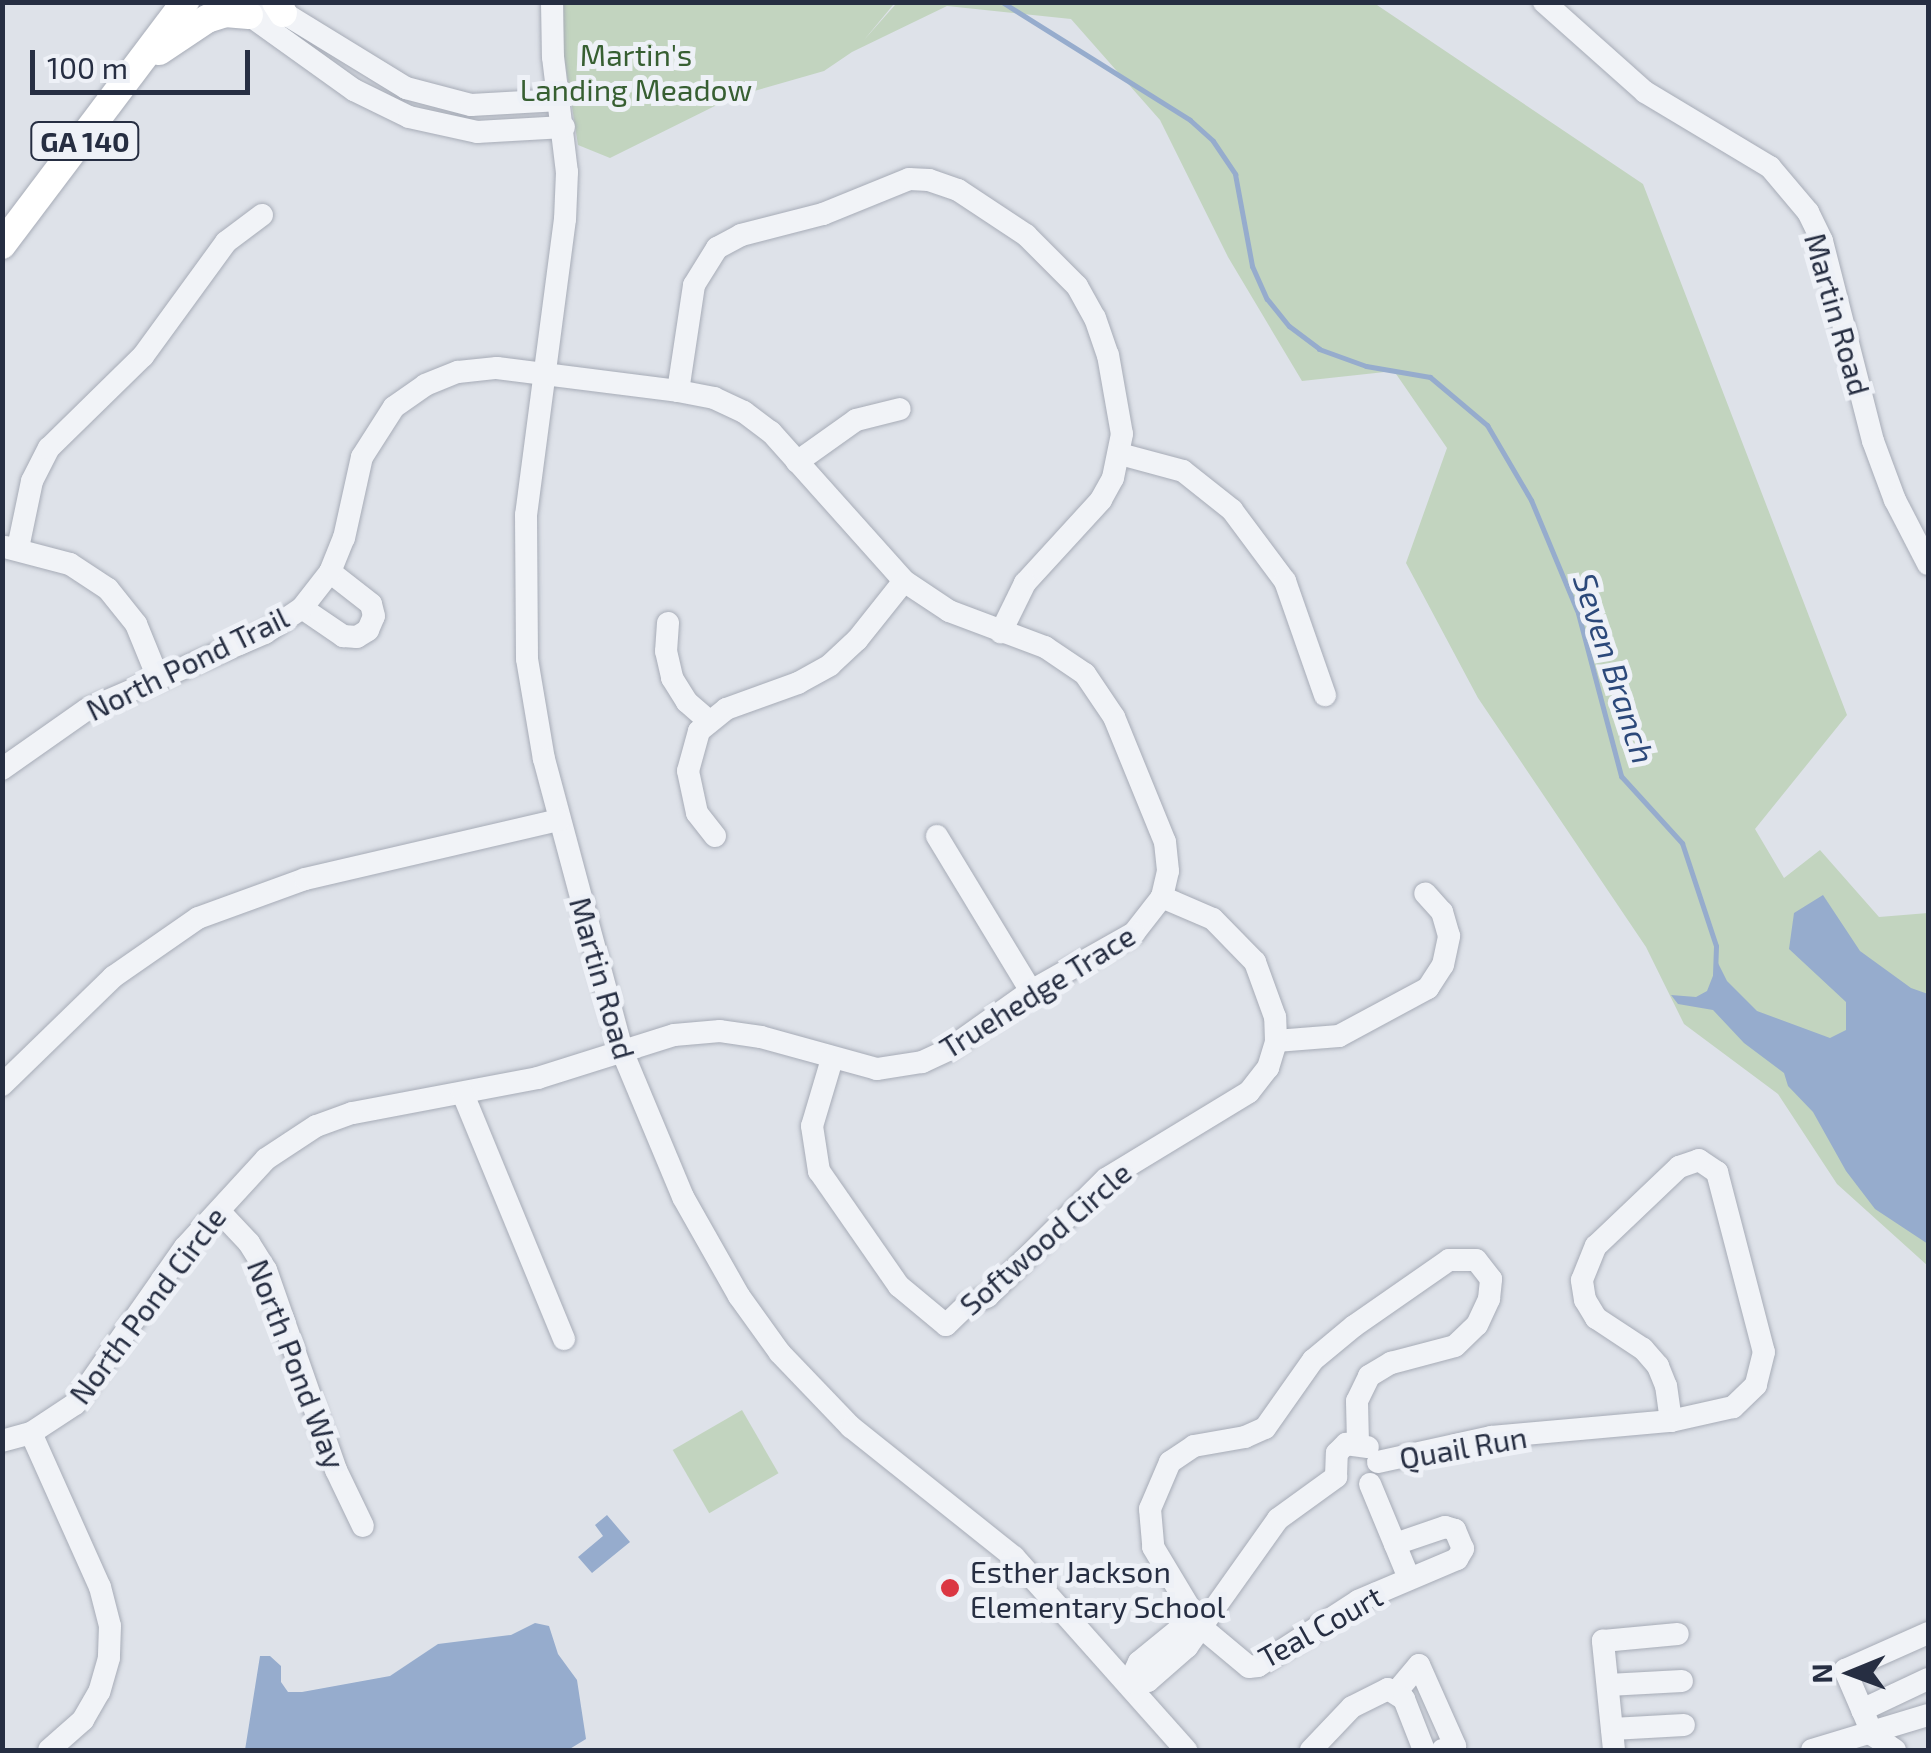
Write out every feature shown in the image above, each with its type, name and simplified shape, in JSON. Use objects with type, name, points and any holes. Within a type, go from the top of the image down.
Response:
[{"type":"main road","name":"GA 140","points":[[2,245],[185,2]]},
{"type":"main road","points":[[142,64],[208,18],[261,7]]},
{"type":"street","name":"Martin Road","points":[[552,2],[551,32],[564,127],[565,219],[526,515],[524,608],[534,711],[559,820],[622,1051],[683,1197],[739,1296],[780,1353],[850,1426],[1014,1557],[1186,1750]]},
{"type":"street","name":"Martin Road","points":[[1544,2],[1645,92],[1770,167],[1808,212],[1822,240],[1872,440],[1895,500],[1928,564]]},
{"type":"street","points":[[261,7],[381,76],[438,99],[471,105],[560,100]]},
{"type":"street","points":[[261,7],[354,90],[409,118],[477,132],[564,127]]},
{"type":"street","points":[[678,391],[694,284],[717,248],[741,236],[823,214],[890,183],[929,180],[958,190],[1026,235],[1077,286],[1108,355],[1122,414],[1120,454],[1101,500],[1025,583],[1001,632]]},
{"type":"street","points":[[158,678],[136,624],[108,589],[70,564],[10,548],[32,481],[48,448],[143,356],[226,242],[262,215]]},
{"type":"street","name":"North Pond Trail","points":[[2,769],[71,719],[265,633],[302,608],[330,572],[344,538],[362,458],[394,407],[426,385],[458,372],[497,368],[545,373]]},
{"type":"street","name":"Truehedge Trace","points":[[545,373],[714,398],[744,412],[772,432],[904,581],[949,611],[1064,658],[1104,698],[1165,842],[1168,870],[1162,897],[1134,934],[1031,992],[948,1050],[922,1062],[878,1069],[761,1037],[720,1031],[674,1035],[622,1051]]},
{"type":"street","points":[[797,462],[856,420],[900,409]]},
{"type":"street","points":[[1120,454],[1183,471],[1232,510],[1285,581],[1326,695]]},
{"type":"street","points":[[302,608],[344,636],[357,637],[368,630],[374,616],[372,604],[330,572]]},
{"type":"street","points":[[715,836],[697,813],[688,771],[692,744],[708,720],[726,708],[798,683],[830,665],[857,640],[904,581]]},
{"type":"street","points":[[668,623],[666,651],[672,678],[686,702],[708,720]]},
{"type":"street","points":[[2,1085],[26,1067],[114,976],[198,918],[305,879],[559,820]]},
{"type":"street","points":[[937,836],[1031,992]]},
{"type":"street","points":[[1162,897],[1213,919],[1243,945],[1263,980],[1276,1041],[1339,1036],[1428,988],[1443,964],[1448,936],[1442,912],[1425,892]]},
{"type":"street","name":"Softwood Circle","points":[[832,1058],[812,1126],[819,1171],[899,1286],[946,1325],[968,1305],[988,1296],[1106,1179],[1249,1092],[1268,1068],[1276,1041]]},
{"type":"street","name":"North Pond Circle","points":[[2,1441],[32,1433],[86,1393],[152,1290],[218,1211],[266,1160],[316,1126],[352,1113],[538,1078],[622,1051]]},
{"type":"street","points":[[463,1094],[564,1339]]},
{"type":"street","name":"Quail Run","points":[[1336,1477],[1351,1488],[1374,1473],[1491,1437],[1671,1422],[1733,1407],[1756,1385],[1764,1352],[1717,1172],[1699,1160],[1679,1167],[1596,1246],[1582,1280],[1586,1300],[1596,1318],[1643,1349],[1658,1366],[1666,1386],[1671,1422]]},
{"type":"street","name":"North Pond Way","points":[[218,1211],[249,1243],[266,1270],[336,1470],[363,1526]]},
{"type":"street","points":[[1201,1627],[1153,1547],[1148,1528],[1157,1485],[1170,1462],[1194,1446],[1245,1437],[1265,1428],[1314,1360],[1354,1326],[1449,1260],[1476,1260],[1491,1279],[1489,1298],[1478,1325],[1456,1346],[1391,1362],[1370,1376],[1357,1401],[1358,1442]]},
{"type":"street","points":[[32,1433],[100,1587],[110,1626],[109,1658],[100,1692],[83,1720],[49,1750]]},
{"type":"street","points":[[1130,1683],[1148,1681],[1188,1647],[1278,1519],[1336,1477],[1337,1453],[1358,1442]]},
{"type":"street","points":[[1358,1442],[1372,1449],[1374,1473]]},
{"type":"street","name":"Teal Court","points":[[1201,1627],[1241,1663],[1258,1666],[1358,1601],[1409,1578],[1374,1473]]},
{"type":"street","points":[[1395,1544],[1445,1527],[1462,1538],[1463,1549],[1457,1558],[1409,1578]]},
{"type":"street","points":[[1896,1750],[1873,1735],[1844,1670],[1928,1633]]},
{"type":"street","points":[[1678,1634],[1603,1641],[1613,1740],[1684,1725]]},
{"type":"street","points":[[1397,1691],[1419,1664],[1455,1746],[1443,1750]]},
{"type":"street","points":[[1862,1710],[1928,1679]]},
{"type":"street","points":[[1608,1685],[1682,1681]]},
{"type":"street","points":[[1319,1747],[1352,1708],[1382,1690],[1397,1691]]},
{"type":"street","points":[[1397,1691],[1424,1750]]},
{"type":"street","points":[[1812,1750],[1873,1735],[1928,1714]]},
{"type":"green space","name":"Martin's Landing Meadow","points":[[564,2],[893,5],[864,40],[895,5],[892,3],[1374,3],[1643,184],[1847,715],[1755,829],[1784,878],[1820,850],[1879,917],[1928,913],[1928,1266],[1837,1184],[1778,1094],[1684,1024],[1646,947],[1478,698],[1406,563],[1447,448],[1394,371],[1302,381],[1228,257],[1160,120],[1071,19],[947,6],[852,52],[824,71],[733,97],[610,158],[578,145],[562,43]]},
{"type":"green space","points":[[742,1410],[779,1473],[709,1513],[673,1450]]},
{"type":"water","points":[[1823,895],[1860,951],[1911,988],[1928,994],[1928,1244],[1875,1209],[1846,1171],[1813,1112],[1788,1086],[1784,1073],[1744,1043],[1713,1010],[1678,1004],[1671,995],[1696,997],[1707,991],[1718,963],[1727,981],[1757,1011],[1830,1038],[1846,1030],[1846,1002],[1789,949],[1794,913]]},
{"type":"water","points":[[607,1515],[630,1542],[592,1573],[578,1557],[603,1536],[595,1525]]},
{"type":"water","points":[[535,1623],[549,1626],[558,1654],[577,1680],[586,1739],[568,1750],[245,1750],[260,1656],[270,1656],[281,1666],[281,1682],[288,1692],[302,1692],[390,1676],[438,1644],[511,1635]]},
{"type":"waterway","name":"Seven Branch","points":[[1002,2],[1190,120],[1213,141],[1235,174],[1252,266],[1267,299],[1289,326],[1319,349],[1366,366],[1430,377],[1487,425],[1531,500],[1578,613],[1621,776],[1682,843],[1716,946],[1715,976]]},
{"type":"place","name":"Esther Jackson Elementary School","points":[[950,1588]]}]
